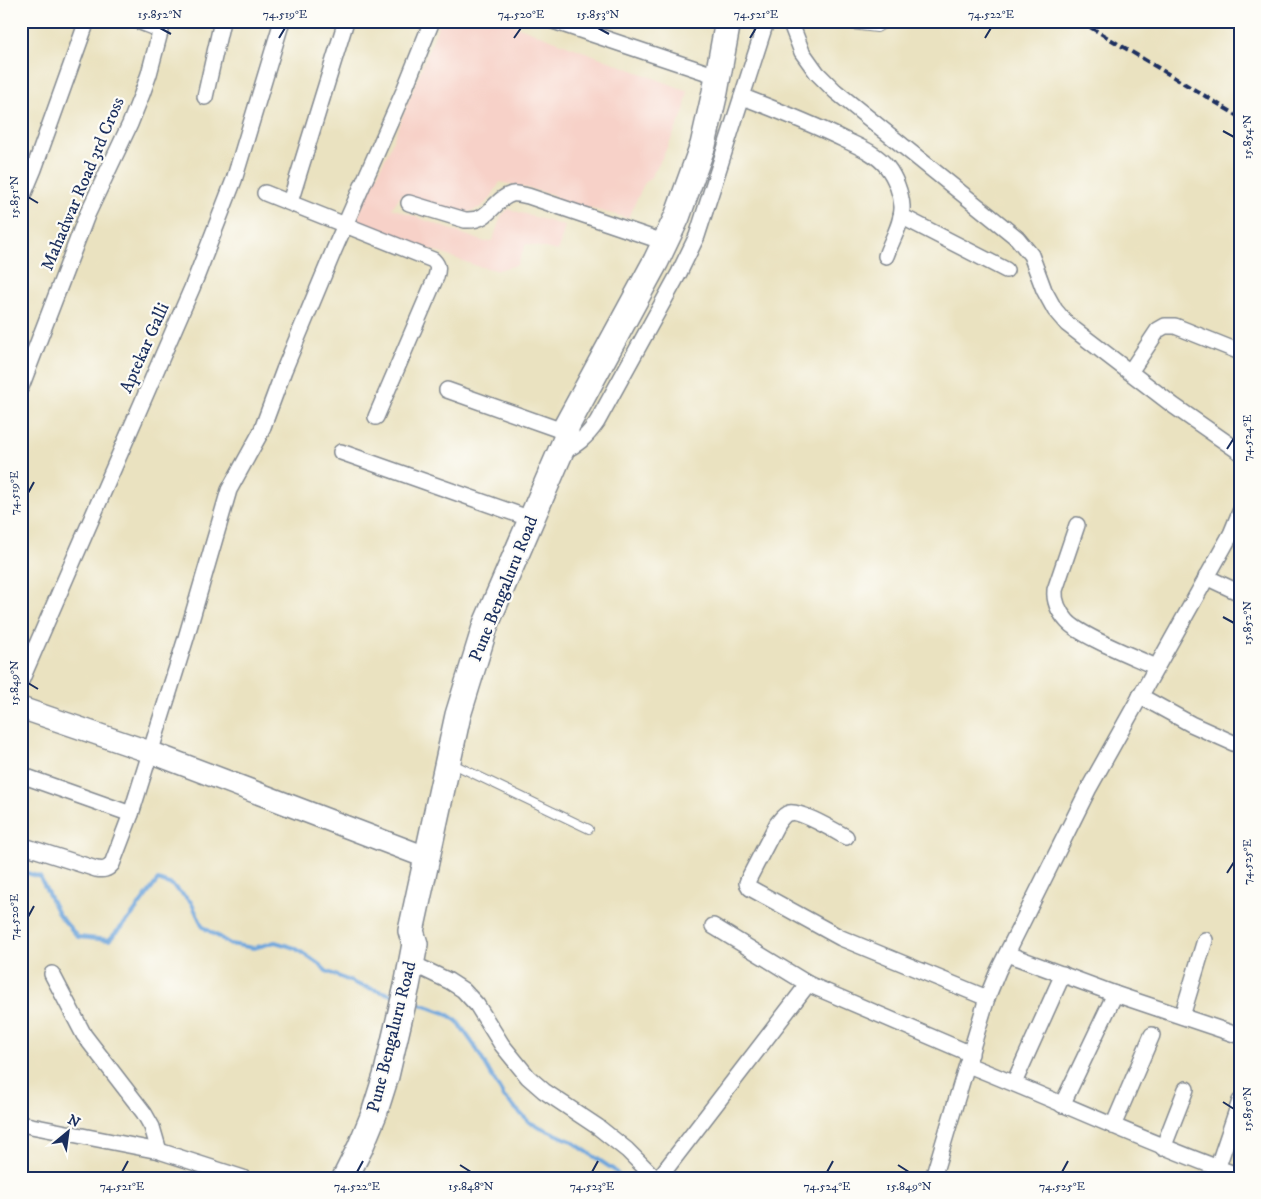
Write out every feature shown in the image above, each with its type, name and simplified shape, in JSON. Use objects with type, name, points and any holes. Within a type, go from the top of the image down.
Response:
[{"type":"main road","name":"Pune Bengaluru Road","points":[[345,1178],[360,1148],[386,1076],[394,1013],[415,944],[411,931],[458,714],[486,624],[531,519],[566,427],[656,261],[677,217],[703,145],[728,21]]},
{"type":"main road","points":[[561,441],[578,433],[675,257],[707,173],[734,73],[743,21]]},
{"type":"main road","points":[[333,1178],[347,1153],[361,1118],[394,1013]]},
{"type":"street","points":[[21,200],[88,21]]},
{"type":"street","points":[[138,21],[162,26]]},
{"type":"street","points":[[205,97],[222,21]]},
{"type":"street","name":"Aptekar Galli","points":[[21,681],[192,288],[234,180],[282,21]]},
{"type":"street","points":[[290,202],[346,21]]},
{"type":"street","points":[[21,845],[96,869],[103,870],[109,868],[112,864],[131,814],[186,638],[229,490],[261,432],[284,370],[432,21]]},
{"type":"street","points":[[553,21],[711,74]]},
{"type":"street","points":[[561,441],[563,413],[646,260],[662,226],[681,176],[704,104],[721,21]]},
{"type":"street","points":[[447,390],[561,441],[577,445],[589,433],[597,422],[697,236],[765,25],[768,21]]},
{"type":"street","points":[[790,21],[802,52],[817,73],[835,90],[1017,238],[1032,255],[1044,290],[1055,310],[1067,324],[1174,406],[1240,452]]},
{"type":"street","name":"Mahadwar Road 3rd Cross","points":[[21,387],[88,215],[142,94],[162,26]]},
{"type":"street","points":[[743,97],[826,130],[876,156],[887,166],[900,193],[902,206],[901,216],[886,256]]},
{"type":"street","points":[[266,193],[434,260],[437,264],[438,269],[376,417]]},
{"type":"street","points":[[409,203],[474,221],[483,217],[504,197],[514,193],[656,239]]},
{"type":"street","points":[[901,216],[1006,270]]},
{"type":"street","points":[[1130,372],[1158,330],[1165,326],[1175,326],[1240,352]]},
{"type":"street","points":[[341,452],[531,519]]},
{"type":"street","points":[[933,1178],[988,998],[1007,954],[1089,788],[1206,578],[1235,536],[1240,512]]},
{"type":"street","points":[[1077,525],[1055,590],[1054,599],[1060,612],[1068,622],[1086,634],[1156,667]]},
{"type":"street","points":[[1206,578],[1240,594]]},
{"type":"street","points":[[1140,696],[1192,724],[1240,746]]},
{"type":"street","points":[[21,708],[150,752],[428,858]]},
{"type":"street","points":[[21,775],[131,814]]},
{"type":"street","points":[[846,837],[798,813],[789,813],[782,817],[769,839],[749,878],[750,888],[841,938],[988,998]]},
{"type":"street","points":[[713,926],[808,984],[970,1060],[1014,1083],[1216,1173],[1240,1176]]},
{"type":"street","points":[[1182,1016],[1205,940]]},
{"type":"street","points":[[1007,954],[1115,994],[1240,1036]]},
{"type":"street","points":[[52,974],[84,1035],[144,1113],[152,1127],[159,1151]]},
{"type":"street","points":[[1014,1083],[1063,974]]},
{"type":"street","points":[[404,976],[449,981],[463,990],[477,1005],[502,1045],[528,1077],[544,1091],[598,1127],[627,1150],[655,1178]]},
{"type":"street","points":[[659,1178],[808,984]]},
{"type":"street","points":[[1062,1105],[1115,994]]},
{"type":"street","points":[[1113,1126],[1152,1035]]},
{"type":"street","points":[[1163,1148],[1186,1089]]},
{"type":"street","points":[[1216,1173],[1240,1101]]},
{"type":"street","points":[[21,1124],[159,1151],[243,1178]]},
{"type":"lane","points":[[818,21],[877,28],[889,21]]},
{"type":"lane","points":[[1234,21],[1240,26]]},
{"type":"lane","points":[[448,761],[589,829]]},
{"type":"shaded area","points":[[440,21],[503,21],[688,91],[683,114],[663,156],[651,177],[644,184],[628,218],[561,201],[551,194],[500,182],[490,199],[481,207],[469,212],[456,213],[402,194],[392,208],[485,242],[493,240],[501,216],[508,209],[565,226],[558,251],[526,244],[517,265],[497,270],[477,266],[354,223],[390,148]]},
{"type":"waterway","points":[[21,873],[24,872],[40,877],[58,914],[78,937],[109,940],[129,919],[158,880],[172,885],[191,902],[203,927],[230,944],[254,948],[275,942],[295,948],[326,971],[359,985],[396,996]]},
{"type":"waterway","points":[[412,1001],[445,1013],[457,1021],[474,1045],[504,1097],[529,1122],[571,1141],[614,1170],[621,1178]]},
{"type":"railway","points":[[1080,21],[1240,117]]}]
